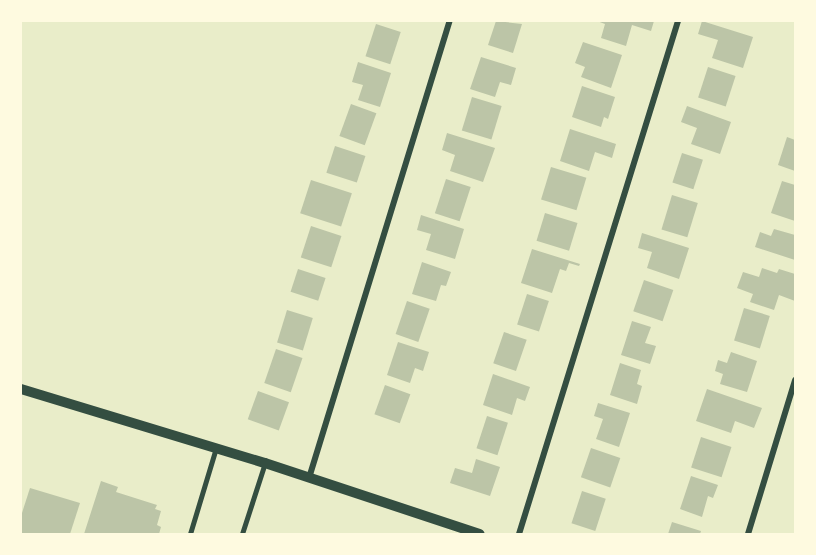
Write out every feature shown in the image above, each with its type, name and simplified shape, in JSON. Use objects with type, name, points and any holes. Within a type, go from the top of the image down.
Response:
[{"type":"street","points":[[309,478],[450,21]]},
{"type":"street","points":[[519,534],[678,21]]},
{"type":"street","points":[[748,534],[795,380]]},
{"type":"street","points":[[21,388],[265,463],[480,534]]},
{"type":"lane","points":[[190,534],[216,448]]},
{"type":"lane","points":[[242,534],[265,463]]},
{"type":"building","points":[[496,21],[522,24],[513,53],[488,45]]},
{"type":"building","points":[[597,21],[654,21],[651,31],[632,25],[626,46],[601,38],[605,24]]},
{"type":"building","points":[[702,21],[753,37],[743,68],[712,58],[718,40],[698,34]]},
{"type":"building","points":[[376,24],[401,32],[390,64],[365,56]]},
{"type":"building","points":[[583,42],[622,55],[611,88],[581,77],[585,67],[575,63]]},
{"type":"building","points":[[481,57],[516,68],[511,85],[500,82],[495,97],[470,89]]},
{"type":"building","points":[[358,62],[391,73],[380,107],[358,100],[363,85],[352,82]]},
{"type":"building","points":[[708,67],[736,76],[726,106],[698,97]]},
{"type":"building","points":[[582,86],[615,97],[608,119],[604,117],[601,127],[572,117]]},
{"type":"building","points":[[472,97],[502,106],[491,140],[462,130]]},
{"type":"building","points":[[351,104],[376,113],[365,145],[339,136]]},
{"type":"building","points":[[687,106],[731,122],[720,154],[691,144],[697,128],[681,122]]},
{"type":"building","points":[[570,129],[616,144],[612,158],[595,152],[589,171],[560,161]]},
{"type":"building","points":[[447,133],[495,148],[483,182],[450,171],[455,155],[442,150]]},
{"type":"building","points":[[787,137],[795,140],[795,171],[778,165]]},
{"type":"building","points":[[335,146],[365,156],[357,183],[326,173]]},
{"type":"building","points":[[682,153],[703,160],[693,189],[672,182]]},
{"type":"building","points":[[551,167],[586,178],[576,210],[541,200]]},
{"type":"building","points":[[446,179],[471,187],[460,221],[435,213]]},
{"type":"building","points":[[311,180],[352,193],[341,227],[300,213]]},
{"type":"building","points":[[782,181],[795,185],[795,221],[771,213]]},
{"type":"building","points":[[672,195],[698,203],[687,237],[661,229]]},
{"type":"building","points":[[545,213],[578,223],[569,251],[537,241]]},
{"type":"building","points":[[421,215],[464,229],[455,259],[426,250],[431,234],[417,230]]},
{"type":"building","points":[[311,226],[341,236],[331,267],[301,257]]},
{"type":"building","points":[[774,229],[795,235],[795,260],[755,247],[760,232],[771,236]]},
{"type":"building","points":[[642,233],[689,248],[679,279],[647,268],[652,252],[638,248]]},
{"type":"building","points":[[532,249],[580,264],[579,266],[569,263],[566,271],[560,269],[552,293],[521,283]]},
{"type":"building","points":[[422,262],[451,272],[446,286],[441,285],[436,301],[412,294]]},
{"type":"building","points":[[762,268],[777,273],[779,269],[795,274],[795,301],[779,295],[774,310],[750,302],[753,294],[737,288],[743,272],[759,277]]},
{"type":"building","points":[[298,269],[326,278],[318,301],[291,292]]},
{"type":"building","points":[[644,280],[673,290],[663,321],[633,311]]},
{"type":"building","points":[[527,294],[549,301],[539,332],[517,324]]},
{"type":"building","points":[[407,301],[430,309],[418,342],[396,334]]},
{"type":"building","points":[[744,308],[770,316],[760,348],[734,341]]},
{"type":"building","points":[[287,310],[313,318],[303,350],[277,343]]},
{"type":"building","points":[[632,321],[651,327],[645,343],[656,346],[650,364],[621,355]]},
{"type":"building","points":[[504,332],[527,340],[516,371],[493,363]]},
{"type":"building","points":[[398,342],[429,352],[423,371],[415,368],[410,383],[387,375]]},
{"type":"building","points":[[276,349],[302,358],[291,392],[264,383]]},
{"type":"building","points":[[731,352],[757,361],[747,392],[720,384],[723,374],[715,371],[718,360],[727,363]]},
{"type":"building","points":[[620,363],[641,370],[637,384],[642,386],[637,404],[610,395]]},
{"type":"building","points":[[493,374],[530,387],[525,401],[517,398],[512,415],[483,405]]},
{"type":"building","points":[[385,385],[410,394],[400,423],[374,414]]},
{"type":"building","points":[[707,389],[762,408],[754,428],[735,421],[731,433],[696,421]]},
{"type":"building","points":[[258,391],[289,402],[279,430],[248,419]]},
{"type":"building","points":[[598,403],[630,413],[619,447],[596,439],[603,419],[594,416]]},
{"type":"building","points":[[487,416],[508,423],[497,455],[476,448]]},
{"type":"building","points":[[701,437],[731,447],[722,477],[691,467]]},
{"type":"building","points":[[591,448],[620,458],[610,487],[581,477]]},
{"type":"building","points":[[476,459],[500,467],[490,496],[450,483],[455,468],[472,473]]},
{"type":"building","points":[[691,476],[718,485],[713,498],[708,496],[702,517],[680,509]]},
{"type":"building","points":[[101,481],[118,487],[116,492],[157,505],[155,509],[161,511],[157,525],[161,527],[159,534],[84,534]]},
{"type":"building","points":[[30,488],[80,503],[70,534],[21,534],[21,516]]},
{"type":"building","points":[[582,491],[606,499],[595,531],[571,523]]},
{"type":"building","points":[[672,522],[701,531],[700,534],[668,534]]}]
